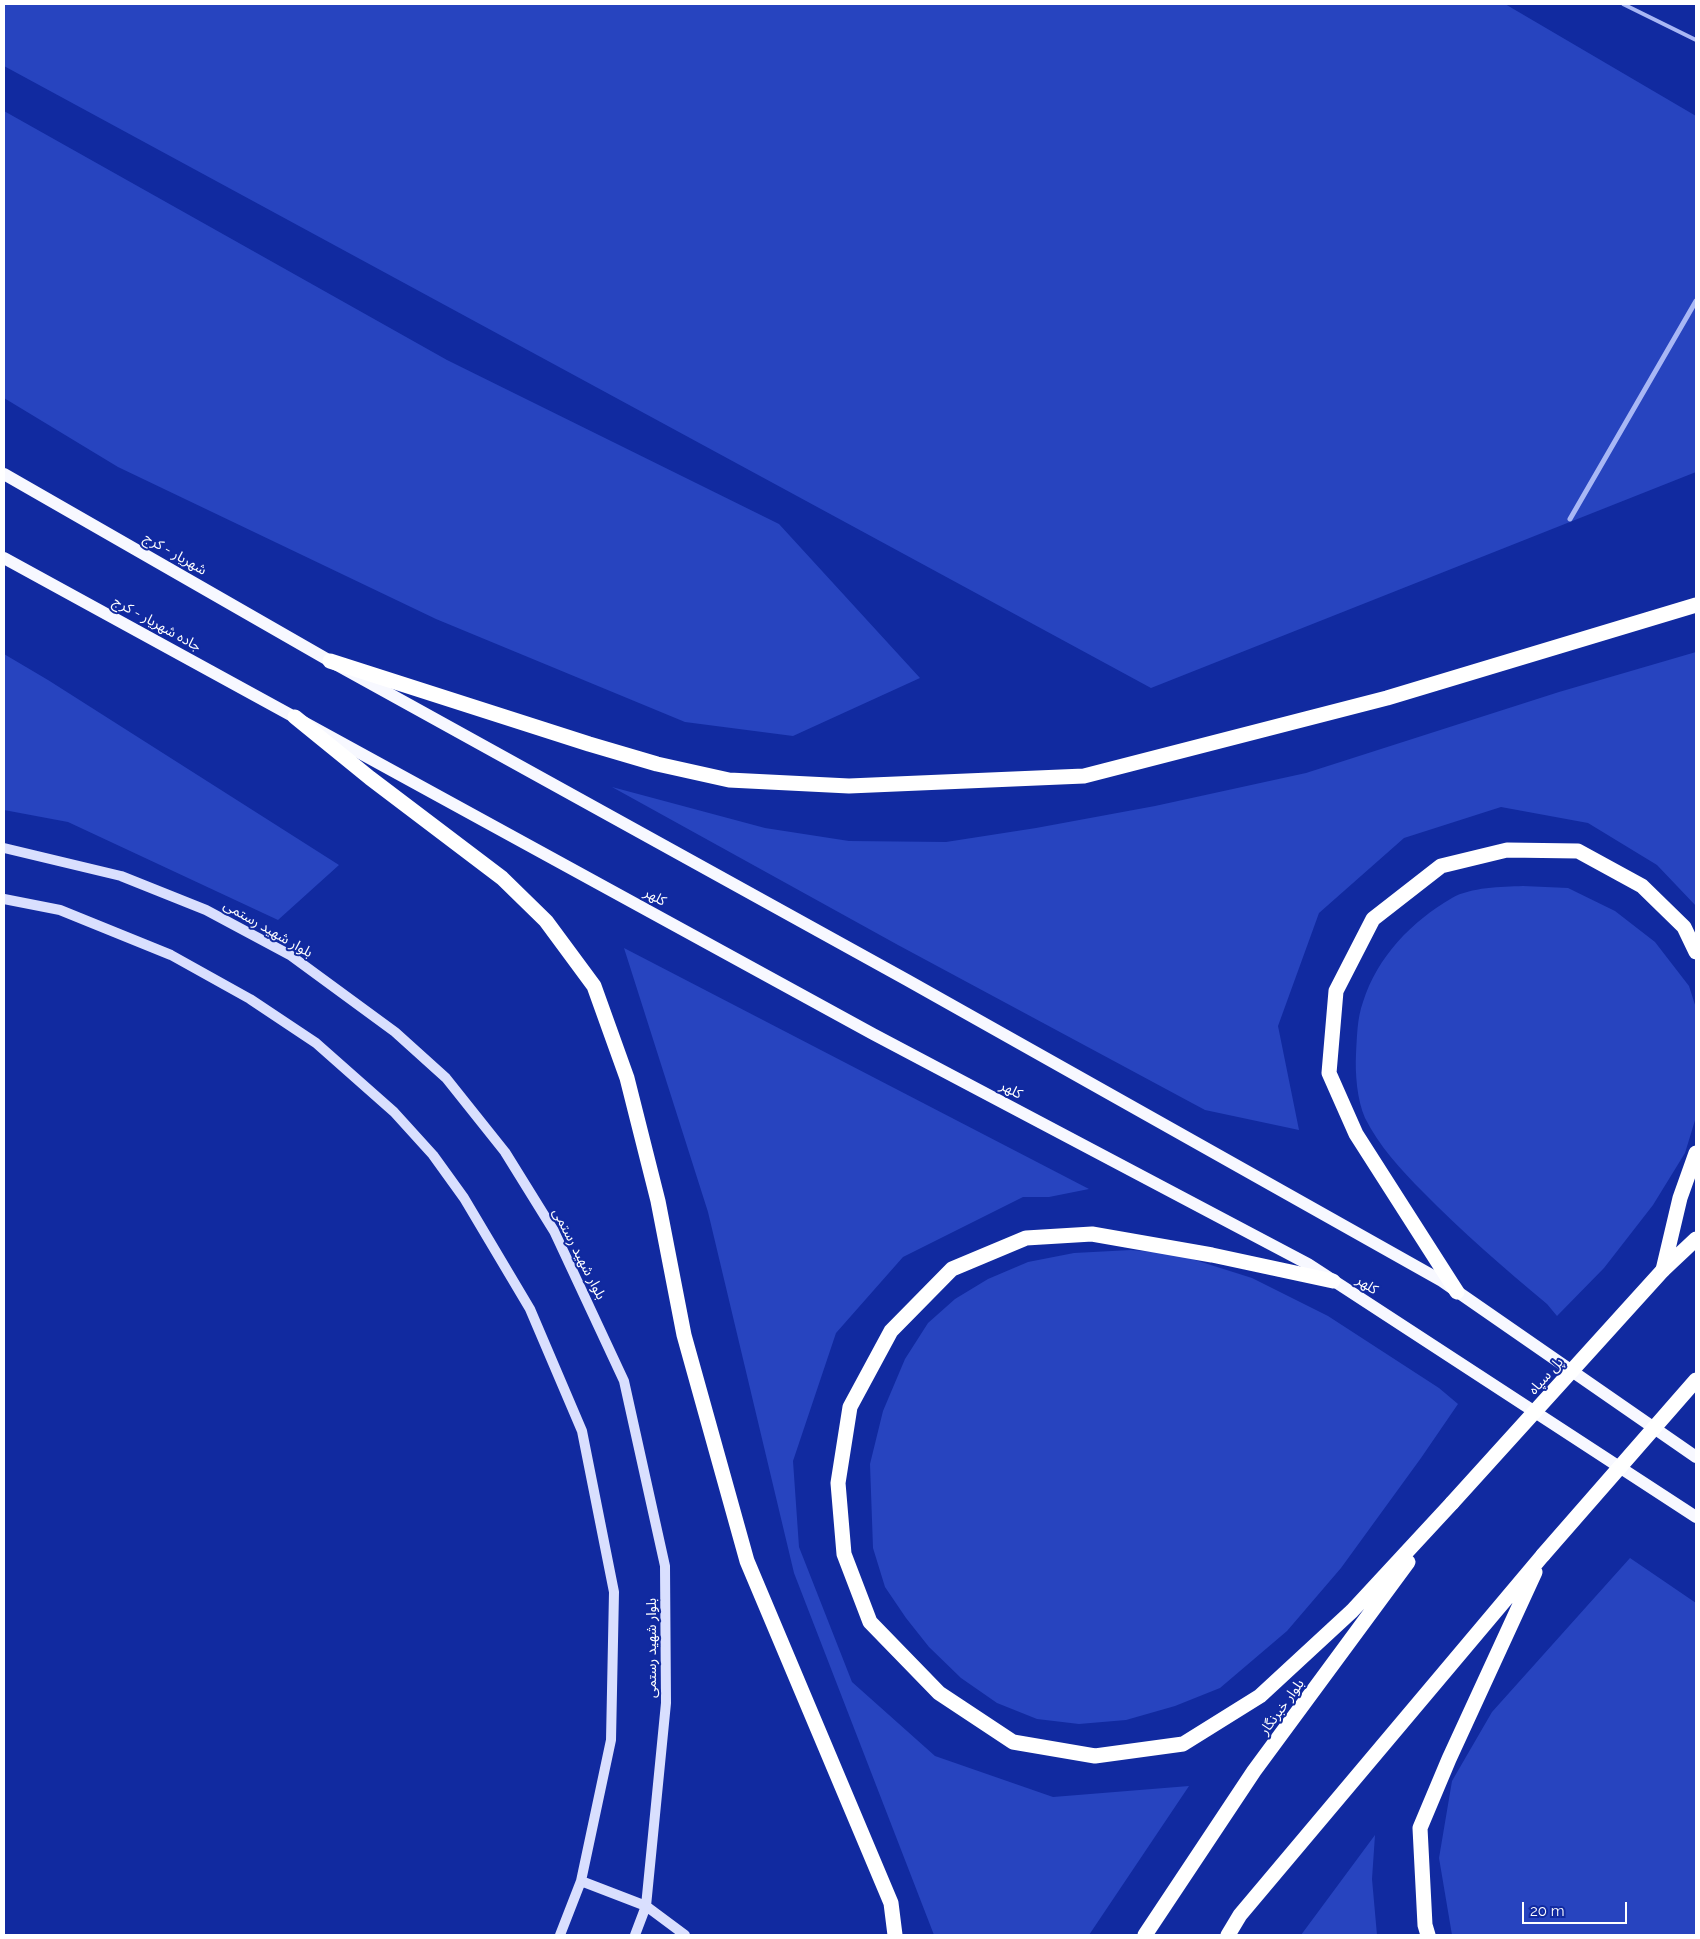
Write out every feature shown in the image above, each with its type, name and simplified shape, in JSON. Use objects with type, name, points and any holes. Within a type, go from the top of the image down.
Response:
[{"type":"highway","points":[[330,660],[589,744],[658,764],[729,780],[859,786],[1084,776],[1387,698],[1696,605]]},
{"type":"highway","points":[[295,717],[370,778],[502,878],[546,921],[594,986],[627,1078],[658,1201],[684,1335],[747,1561],[891,1903],[895,1935]]},
{"type":"highway","points":[[1457,1292],[1356,1134],[1329,1073],[1336,991],[1373,919],[1441,866],[1507,850],[1578,851],[1642,886],[1684,927],[1696,952]]},
{"type":"highway","points":[[1663,1270],[1680,1198],[1696,1153]]},
{"type":"highway","points":[[1333,1281],[1212,1255],[1092,1234],[1026,1238],[952,1269],[891,1331],[850,1408],[838,1483],[844,1554],[870,1622],[939,1693],[1013,1742],[1095,1756],[1183,1744],[1260,1696],[1352,1612],[1452,1503]]},
{"type":"highway","points":[[1663,1270],[1696,1239]]},
{"type":"highway","name":"پل سپاه","points":[[1452,1503],[1663,1270]]},
{"type":"highway","points":[[1228,1935],[1240,1915],[1543,1555],[1696,1380]]},
{"type":"highway","name":"بلوار خبرنگار","points":[[1144,1935],[1254,1771],[1452,1503]]},
{"type":"highway","points":[[1428,1935],[1425,1925],[1420,1828],[1449,1759],[1543,1555]]},
{"type":"main road","name":"شهریار - کرج","points":[[4,474],[330,660]]},
{"type":"main road","name":"جاده شهریار - کرج","points":[[4,558],[295,717]]},
{"type":"main road","points":[[330,660],[907,980],[1442,1282],[1696,1457]]},
{"type":"main road","name":"کلهر","points":[[295,717],[873,1034],[1308,1264],[1696,1517]]},
{"type":"main road","name":"بلوار شهید رستمی","points":[[4,848],[121,876],[206,910],[290,954],[395,1032],[446,1078],[504,1152],[554,1231],[624,1381],[665,1566],[666,1703],[646,1906],[635,1935]]},
{"type":"main road","points":[[4,899],[60,910],[171,954],[250,998],[316,1042],[394,1112],[433,1155],[464,1198],[530,1309],[582,1431],[614,1592],[611,1740],[581,1881],[560,1935]]},
{"type":"main road","points":[[581,1881],[646,1906],[685,1935]]},
{"type":"street","points":[[1570,519],[1696,301]]},
{"type":"lane","points":[[1623,4],[1696,40]]},
{"type":"shaded area","points":[[4,4],[1505,4],[1696,116],[1696,472],[1151,688],[4,66]]},
{"type":"shaded area","points":[[4,111],[447,360],[779,524],[920,678],[793,736],[685,722],[436,619],[118,467],[4,398]]},
{"type":"shaded area","points":[[1696,652],[1696,906],[1657,865],[1588,823],[1501,807],[1404,838],[1319,913],[1278,1026],[1299,1130],[1205,1110],[898,945],[612,787],[765,828],[849,841],[946,842],[1155,806],[1306,773],[1559,692]]},
{"type":"shaded area","points":[[4,654],[339,865],[278,920],[68,822],[4,810]]},
{"type":"shaded area","points":[[1523,886],[1568,888],[1615,911],[1655,942],[1689,986],[1696,1008],[1696,1117],[1685,1153],[1653,1205],[1604,1268],[1557,1316],[1547,1304],[1453,1221],[1415,1184],[1391,1157],[1365,1118],[1358,1095],[1356,1078],[1358,1021],[1361,1008],[1377,970],[1398,942],[1410,929],[1437,907],[1460,894],[1486,888]]},
{"type":"shaded area","points":[[624,948],[1089,1189],[1049,1197],[1023,1197],[903,1257],[836,1333],[793,1461],[799,1547],[852,1682],[935,1756],[1053,1797],[1189,1786],[1089,1935],[934,1935],[794,1573],[708,1212]]},
{"type":"shaded area","points":[[1131,1250],[1176,1254],[1252,1278],[1328,1316],[1439,1388],[1458,1404],[1341,1568],[1287,1631],[1220,1688],[1175,1706],[1126,1720],[1079,1724],[1037,1719],[997,1703],[961,1678],[929,1647],[885,1587],[873,1548],[870,1464],[883,1411],[905,1359],[928,1323],[955,1299],[988,1279],[1028,1262],[1074,1253]]},
{"type":"shaded area","points":[[1630,1558],[1696,1603],[1696,1935],[1452,1935],[1439,1858],[1452,1781],[1492,1712]]},
{"type":"shaded area","points":[[1375,1835],[1372,1879],[1377,1935],[1301,1935]]}]
